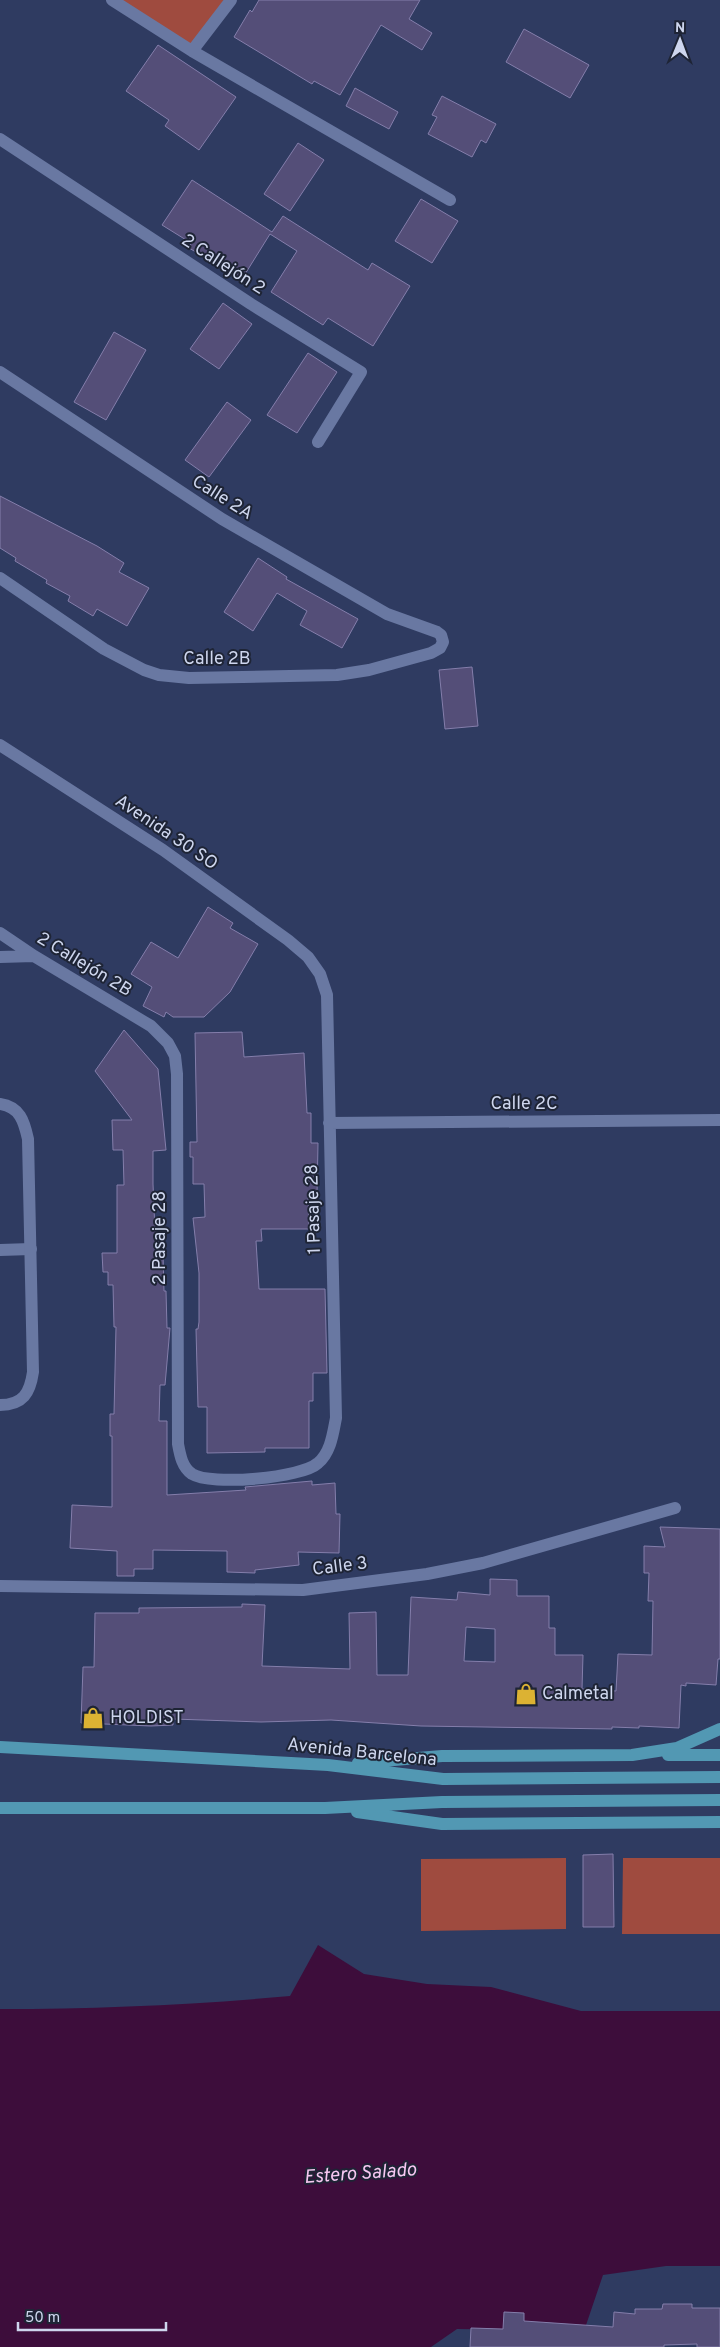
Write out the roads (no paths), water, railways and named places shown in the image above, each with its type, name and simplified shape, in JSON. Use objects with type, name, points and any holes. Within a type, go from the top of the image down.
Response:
[{"type":"main road","points":[[632,1755],[677,1748],[720,1729]]},
{"type":"main road","name":"Avenida Barcelona","points":[[0,1747],[328,1765],[443,1779],[720,1777]]},
{"type":"main road","points":[[328,1765],[442,1756],[720,1755]]},
{"type":"main road","points":[[0,1808],[325,1808],[442,1802],[720,1800]]},
{"type":"main road","points":[[325,1808],[442,1824],[720,1822]]},
{"type":"street","points":[[112,0],[192,50],[450,200]]},
{"type":"street","points":[[192,50],[231,0]]},
{"type":"street","name":"2 Callejón 2","points":[[0,139],[251,304],[361,372],[318,442]]},
{"type":"street","name":"Calle 2A","points":[[0,372],[222,519],[386,614],[437,632]]},
{"type":"street","name":"Calle 2B","points":[[0,578],[104,649],[159,676],[189,678],[352,673],[437,650],[443,642],[441,635],[437,632]]},
{"type":"street","name":"Avenida 30 SO","points":[[0,745],[163,850],[288,940],[308,957]]},
{"type":"street","name":"2 Callejón 2B","points":[[0,933],[34,956],[151,1026]]},
{"type":"street","points":[[0,957],[34,956]]},
{"type":"street","name":"1 Pasaje 28","points":[[308,957],[320,974],[327,995],[336,1418],[328,1449],[319,1462]]},
{"type":"street","name":"2 Pasaje 28","points":[[151,1026],[168,1043],[175,1056],[177,1074],[178,1444],[181,1458],[186,1468],[193,1474],[223,1480],[296,1474],[309,1469],[319,1462]]},
{"type":"street","points":[[0,1405],[16,1404],[24,1398],[29,1392],[33,1372],[28,1139],[21,1114],[5,1104]]},
{"type":"street","name":"Calle 2C","points":[[329,1123],[720,1120]]},
{"type":"street","points":[[0,1250],[31,1249]]},
{"type":"street","name":"Calle 3","points":[[0,1586],[303,1590],[427,1574],[483,1564],[675,1508]]},
{"type":"water","name":"Estero Salado","points":[[318,1945],[364,1974],[427,1984],[491,1987],[581,2011],[720,2011],[720,2266],[666,2266],[603,2275],[584,2331],[457,2329],[431,2347],[0,2347],[0,2009],[145,2006],[290,1996]]},
{"type":"place","name":"Calmetal","points":[[526,1694]]},
{"type":"place","name":"HOLDIST","points":[[93,1718]]}]
